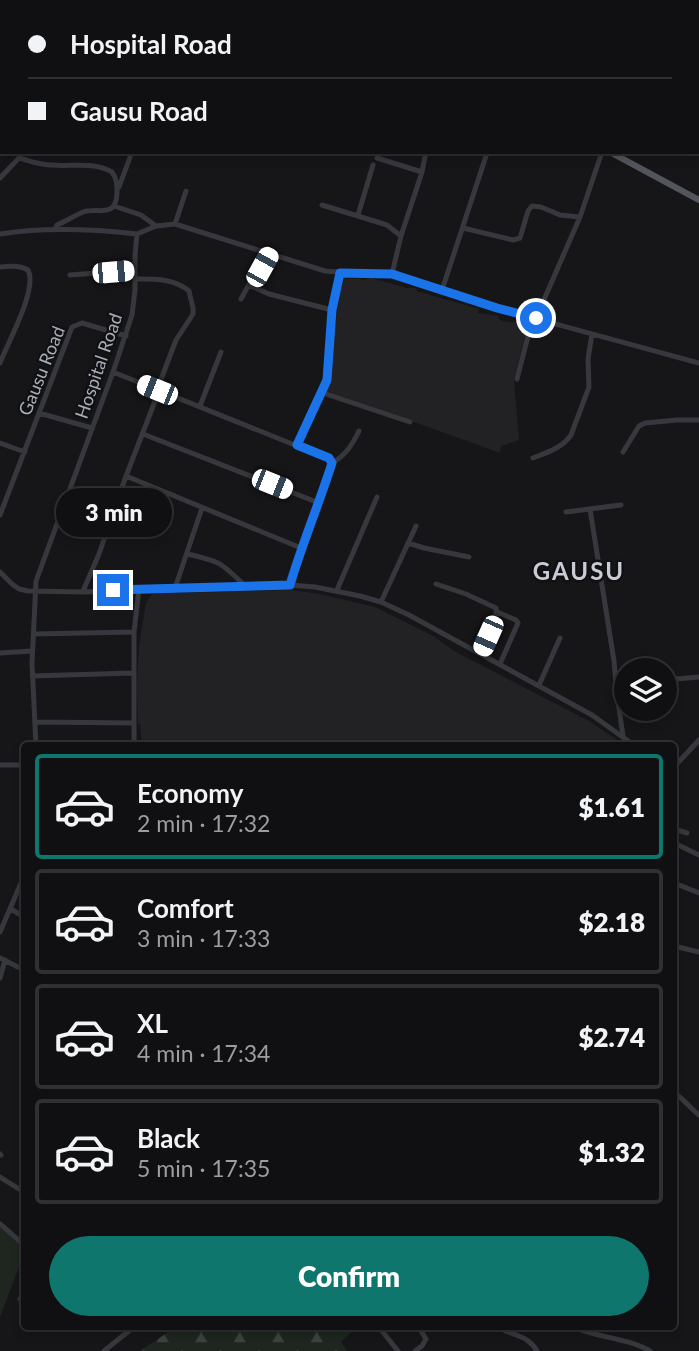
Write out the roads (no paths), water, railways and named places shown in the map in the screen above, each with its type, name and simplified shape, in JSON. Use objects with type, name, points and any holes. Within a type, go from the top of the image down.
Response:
[{"type":"main road","points":[[614,154],[699,200]]},
{"type":"street","points":[[117,190],[131,154]]},
{"type":"street","points":[[392,274],[426,154]]},
{"type":"street","points":[[517,379],[535,317],[580,217],[601,154]]},
{"type":"street","points":[[442,290],[486,156]]},
{"type":"street","points":[[0,178],[19,158],[52,166],[102,167],[112,172],[116,177],[117,190],[114,206],[108,210],[85,212],[57,225],[55,230]]},
{"type":"street","points":[[377,158],[422,172]]},
{"type":"street","points":[[358,215],[373,165]]},
{"type":"street","points":[[176,224],[186,191]]},
{"type":"street","points":[[322,205],[387,225],[401,236]]},
{"type":"street","points":[[114,206],[141,215],[156,226]]},
{"type":"street","points":[[463,228],[513,240],[520,238],[532,206],[560,215],[580,217]]},
{"type":"street","points":[[0,234],[29,230],[114,231],[137,234],[156,226],[176,224],[325,271],[392,274],[497,308],[699,363]]},
{"type":"street","name":"Hospital Road","points":[[36,742],[32,651],[36,579],[126,336],[132,315],[137,234]]},
{"type":"street","points":[[241,299],[270,254]]},
{"type":"street","points":[[0,267],[24,268],[32,279],[24,306],[2,349],[0,363]]},
{"type":"street","points":[[70,275],[135,270]]},
{"type":"street","points":[[297,445],[328,377],[332,310],[340,273]]},
{"type":"street","points":[[83,592],[176,340],[193,314],[189,291],[177,283],[135,279]]},
{"type":"street","points":[[249,285],[269,294],[332,310]]},
{"type":"street","name":"Gausu Road","points":[[0,516],[72,327],[82,323],[126,336]]},
{"type":"street","points":[[533,458],[555,449],[571,435],[589,387],[588,359],[592,334]]},
{"type":"street","points":[[200,406],[221,352]]},
{"type":"street","points":[[113,372],[329,458],[332,463]]},
{"type":"street","points":[[323,393],[410,422]]},
{"type":"street","points":[[39,413],[92,428]]},
{"type":"street","points":[[623,452],[639,426],[645,423],[677,419],[699,420]]},
{"type":"street","points":[[290,585],[332,463],[352,445],[359,431]]},
{"type":"street","points":[[143,435],[319,503]]},
{"type":"street","points":[[0,443],[25,452]]},
{"type":"street","points":[[126,477],[301,548]]},
{"type":"street","points":[[68,495],[113,513]]},
{"type":"street","points":[[337,590],[377,497]]},
{"type":"street","points":[[566,512],[621,505]]},
{"type":"street","points":[[175,588],[202,508]]},
{"type":"street","points":[[590,509],[614,661]]},
{"type":"street","points":[[381,603],[416,526]]},
{"type":"street","points":[[408,543],[469,557]]},
{"type":"street","points":[[187,554],[219,563],[245,586]]},
{"type":"street","points":[[0,572],[19,589],[35,591],[83,592],[290,585],[337,590],[381,603],[409,615],[593,715],[630,742]]},
{"type":"street","points":[[436,584],[493,606],[497,612],[516,620],[518,623],[500,664]]},
{"type":"street","points":[[134,742],[134,632],[139,589]]},
{"type":"street","points":[[480,653],[497,612]]},
{"type":"street","points":[[34,634],[134,632]]},
{"type":"street","points":[[539,685],[560,638]]},
{"type":"street","points":[[0,653],[32,651]]},
{"type":"street","points":[[32,676],[133,673]]},
{"type":"street","points":[[677,679],[699,677]]},
{"type":"street","points":[[621,721],[623,736]]},
{"type":"street","points":[[36,722],[133,723]]},
{"type":"street","points":[[677,764],[699,740]]},
{"type":"street","points":[[0,765],[21,765]]},
{"type":"street","points":[[677,830],[687,833]]},
{"type":"street","points":[[677,845],[699,855]]},
{"type":"street","points":[[0,932],[21,884]]},
{"type":"street","points":[[677,884],[699,893]]},
{"type":"street","points":[[11,909],[21,915]]},
{"type":"street","points":[[677,947],[699,952]]},
{"type":"street","points":[[0,978],[3,959],[21,968]]},
{"type":"street","points":[[677,1095],[699,1115]]},
{"type":"street","points":[[0,1177],[21,1190]]},
{"type":"street","points":[[0,1224],[21,1242]]},
{"type":"street","points":[[104,1351],[130,1330]]},
{"type":"street","points":[[381,1330],[398,1351]]},
{"type":"street","points":[[415,1351],[426,1339],[420,1330]]},
{"type":"street","points":[[503,1330],[522,1337],[533,1344],[537,1351]]},
{"type":"street","points":[[582,1330],[632,1343],[650,1351]]},
{"type":"district","name":"GAUSU","points":[[579,572]]}]
